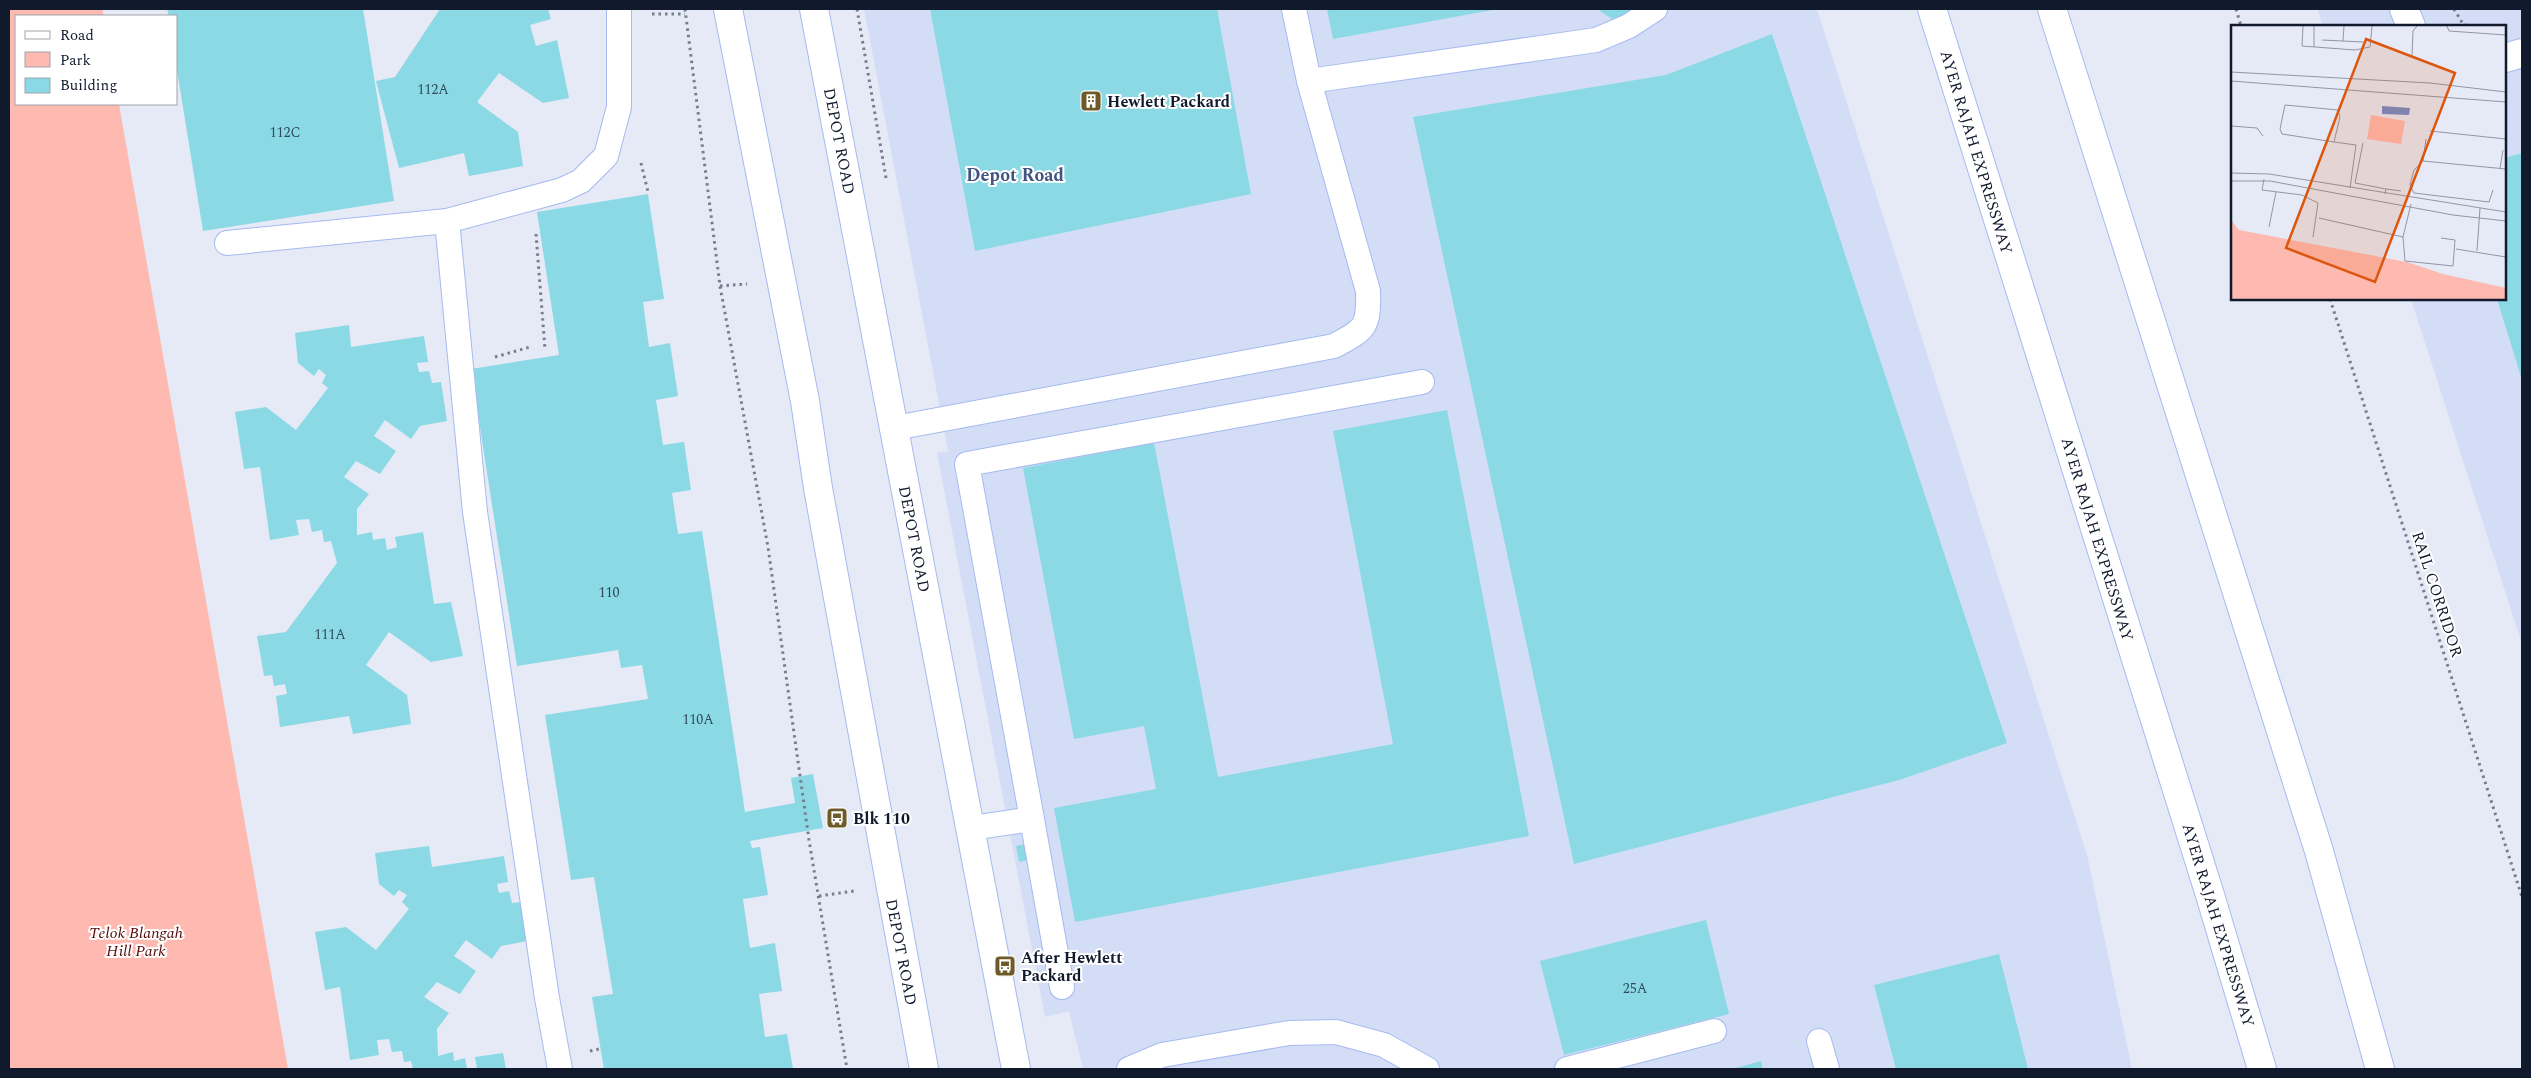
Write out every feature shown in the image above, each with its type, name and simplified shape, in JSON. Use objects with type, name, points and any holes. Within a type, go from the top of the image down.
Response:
[{"type":"main road","name":"DEPOT ROAD","points":[[728,9],[805,401],[818,488],[924,1069]]},
{"type":"main road","name":"DEPOT ROAD","points":[[814,9],[1016,1069]]},
{"type":"main road","name":"AYER RAJAH EXPRESSWAY","points":[[1932,9],[2207,886],[2262,1069]]},
{"type":"main road","points":[[2052,9],[2319,851],[2380,1069]]},
{"type":"main road","points":[[2404,9],[2411,25]]},
{"type":"main road","points":[[2506,58],[2522,53]]},
{"type":"lane","points":[[227,243],[447,221],[562,190],[581,180],[606,156],[619,107],[619,9]]},
{"type":"lane","points":[[894,428],[1334,346],[1357,334],[1369,318],[1368,291],[1309,81],[1294,9]]},
{"type":"lane","points":[[1309,81],[1596,40],[1629,26],[1655,9]]},
{"type":"lane","points":[[447,221],[474,512],[560,1069]]},
{"type":"lane","points":[[1062,987],[967,464],[1422,382]]},
{"type":"lane","points":[[971,828],[1032,819]]},
{"type":"lane","points":[[1567,1069],[1714,1031]]},
{"type":"lane","points":[[1129,1069],[1162,1055],[1289,1033],[1336,1032],[1384,1045],[1427,1069]]},
{"type":"lane","points":[[1819,1041],[1827,1069]]},
{"type":"path","points":[[685,9],[720,286],[768,547],[809,840],[847,1069]]},
{"type":"path","points":[[2236,9],[2241,25]]},
{"type":"path","points":[[2454,9],[2466,25]]},
{"type":"path","points":[[651,14],[686,14]]},
{"type":"path","points":[[640,160],[648,192]]},
{"type":"path","points":[[536,234],[545,349]]},
{"type":"path","name":"RAIL CORRIDOR","points":[[2330,300],[2522,897]]},
{"type":"path","points":[[493,358],[530,347]]},
{"type":"shaded area","points":[[864,9],[1817,9],[2087,855],[2132,1069],[1083,1069],[1069,1011],[1045,1017],[937,453],[948,451]]},
{"type":"shaded area","points":[[2317,9],[2522,9],[2522,644],[2411,300],[2506,300],[2506,25],[2323,25]]},
{"type":"green space","name":"Telok Blangah Hill Park","points":[[9,9],[102,9],[104,15],[15,15],[15,105],[119,105],[288,1069],[9,1069]]},
{"type":"building","points":[[167,9],[363,9],[394,201],[203,231],[178,76],[178,15],[169,15]]},
{"type":"building","points":[[440,9],[548,9],[551,19],[530,25],[536,46],[557,40],[569,98],[543,103],[499,73],[477,102],[518,132],[523,166],[469,176],[464,153],[399,168],[376,81],[395,77]]},
{"type":"building","name":"Hewlett Packard","points":[[930,9],[1217,9],[1251,194],[975,251]]},
{"type":"building","points":[[1327,9],[1493,9],[1493,10],[1333,39]]},
{"type":"building","points":[[1597,9],[1632,9],[1621,25]]},
{"type":"building","points":[[1772,34],[2007,743],[1899,780],[1574,864],[1413,117],[1666,75]]},
{"type":"building","points":[[2522,153],[2522,380],[2497,300],[2506,300],[2506,158]]},
{"type":"building","points":[[648,194],[664,299],[643,302],[649,347],[670,343],[678,396],[656,400],[663,445],[684,442],[691,490],[672,493],[678,534],[702,531],[745,812],[795,803],[791,778],[813,774],[823,828],[750,841],[752,848],[760,847],[768,895],[743,899],[750,948],[775,943],[782,991],[759,994],[765,1037],[787,1034],[793,1069],[604,1069],[592,997],[613,994],[594,877],[571,880],[545,715],[648,699],[642,665],[621,668],[618,650],[517,666],[471,369],[559,355],[537,212]]},
{"type":"building","points":[[349,325],[351,347],[424,336],[428,362],[417,363],[419,372],[429,371],[432,383],[441,382],[447,421],[420,426],[411,439],[385,420],[374,436],[396,451],[380,474],[356,461],[344,477],[369,494],[357,509],[357,535],[372,532],[373,540],[385,538],[387,550],[397,547],[395,537],[423,532],[434,604],[451,602],[463,656],[431,662],[389,632],[366,665],[407,695],[411,724],[353,734],[349,716],[280,727],[276,696],[287,694],[285,684],[274,686],[272,675],[264,676],[257,636],[286,632],[337,563],[331,541],[324,542],[322,530],[312,532],[309,519],[296,520],[299,535],[270,540],[260,467],[244,469],[235,412],[266,407],[296,430],[328,388],[322,383],[326,375],[319,369],[314,376],[298,363],[295,333]]},
{"type":"building","points":[[1447,410],[1529,836],[1075,922],[1054,808],[1156,789],[1144,726],[1074,739],[1023,468],[1154,443],[1218,777],[1393,744],[1333,431]]},
{"type":"building","points":[[1025,844],[1028,860],[1019,862],[1016,846]]},
{"type":"building","points":[[429,846],[432,867],[504,856],[508,882],[497,884],[499,893],[509,891],[512,903],[521,902],[527,941],[501,946],[492,959],[466,940],[454,956],[476,971],[460,994],[437,982],[424,997],[449,1013],[437,1029],[438,1056],[453,1052],[454,1061],[465,1058],[467,1069],[413,1069],[411,1061],[404,1062],[402,1051],[392,1052],[389,1039],[377,1040],[379,1055],[350,1060],[340,987],[325,990],[315,932],[346,927],[376,950],[409,909],[402,902],[407,895],[399,890],[394,896],[379,884],[375,853]]},
{"type":"building","points":[[1706,920],[1729,1014],[1564,1055],[1540,961]]},
{"type":"building","points":[[1999,954],[2028,1069],[1896,1069],[1874,985]]},
{"type":"building","points":[[503,1053],[506,1069],[477,1069],[475,1057]]},
{"type":"building","points":[[1761,1061],[1763,1069],[1732,1069]]},
{"type":"place","name":"Hewlett Packard","points":[[1091,101]]},
{"type":"place","name":"Blk 110","points":[[837,818]]},
{"type":"place","name":"After Hewlett Packard","points":[[1005,966]]},
{"type":"district","name":"Depot Road","points":[[1015,175]]}]
